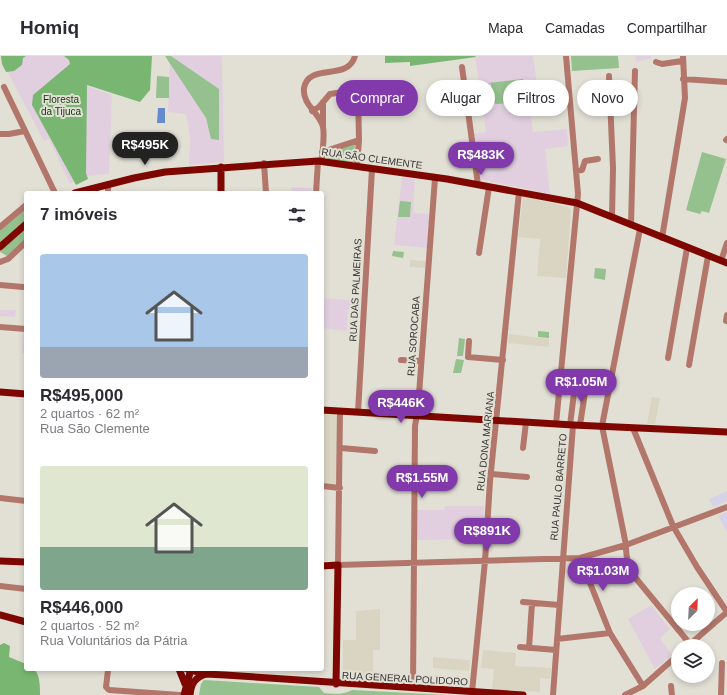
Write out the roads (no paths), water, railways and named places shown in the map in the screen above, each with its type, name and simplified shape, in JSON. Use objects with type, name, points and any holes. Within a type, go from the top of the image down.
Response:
[{"type":"main road","name":"RUA SÃO CLEMENTE","points":[[82,191],[165,172],[320,161],[478,185],[577,203],[688,248],[707,259],[724,262]]},
{"type":"main road","points":[[221,167],[221,191]]},
{"type":"main road","points":[[0,247],[24,226]]},
{"type":"main road","points":[[0,392],[24,394]]},
{"type":"main road","points":[[324,410],[556,424],[576,423],[633,428],[727,432]]},
{"type":"main road","points":[[0,561],[24,562]]},
{"type":"main road","points":[[324,566],[338,565],[336,684]]},
{"type":"main road","points":[[0,615],[24,621]]},
{"type":"main road","points":[[180,671],[186,684]]},
{"type":"main road","points":[[184,695],[189,671]]},
{"type":"main road","points":[[190,695],[196,680],[207,671]]},
{"type":"main road","name":"RUA GENERAL POLIDORO","points":[[218,671],[225,675],[336,684],[523,695]]},
{"type":"street","points":[[322,126],[312,111],[304,93],[308,80],[316,74],[346,68],[351,64],[355,56]]},
{"type":"street","points":[[556,424],[577,203],[576,171],[566,56]]},
{"type":"street","points":[[656,62],[662,64],[682,59],[685,98],[662,238]]},
{"type":"street","points":[[462,67],[478,185]]},
{"type":"street","points":[[632,225],[634,71]]},
{"type":"street","points":[[609,76],[613,168],[612,217]]},
{"type":"street","points":[[683,79],[727,82]]},
{"type":"street","points":[[4,87],[54,191]]},
{"type":"street","points":[[312,111],[318,108],[330,94],[346,91],[356,93],[359,98],[359,140],[357,166]]},
{"type":"street","points":[[316,191],[322,152],[323,102]]},
{"type":"street","points":[[0,134],[25,131]]},
{"type":"street","name":"RUA SÃO CLEMENTE","points":[[322,152],[359,140]]},
{"type":"street","points":[[576,171],[582,170],[585,161],[598,159]]},
{"type":"street","points":[[264,164],[266,191]]},
{"type":"street","name":"RUA DAS PALMEIRAS","points":[[358,412],[372,169]]},
{"type":"street","name":"RUA SOROCABA","points":[[412,688],[416,416],[435,178]]},
{"type":"street","points":[[108,184],[108,191]]},
{"type":"street","points":[[480,253],[489,187]]},
{"type":"street","name":"RUA DONA MARIANA","points":[[472,692],[485,561],[491,474],[519,192]]},
{"type":"street","points":[[0,227],[24,207]]},
{"type":"street","points":[[640,229],[602,426],[626,545],[626,558],[634,576],[684,639]]},
{"type":"street","points":[[724,262],[727,243]]},
{"type":"street","points":[[0,262],[8,259],[24,244]]},
{"type":"street","points":[[668,358],[688,248]]},
{"type":"street","points":[[689,365],[707,259]]},
{"type":"street","points":[[0,285],[23,287]]},
{"type":"street","points":[[0,327],[24,329]]},
{"type":"street","points":[[469,341],[468,357],[503,360]]},
{"type":"street","points":[[401,360],[421,361]]},
{"type":"street","points":[[570,417],[575,385]]},
{"type":"street","points":[[576,423],[586,386]]},
{"type":"street","points":[[340,411],[341,448],[338,565],[580,558],[626,545],[673,526],[727,507]]},
{"type":"street","points":[[570,417],[576,423]]},
{"type":"street","points":[[570,417],[576,423]]},
{"type":"street","points":[[523,448],[526,422]]},
{"type":"street","name":"RUA PAULO BARRETO","points":[[553,695],[562,558],[576,423]]},
{"type":"street","points":[[633,428],[673,526],[727,612],[696,639]]},
{"type":"street","points":[[341,448],[375,451]]},
{"type":"street","points":[[491,474],[527,477]]},
{"type":"street","points":[[324,486],[340,488]]},
{"type":"street","points":[[0,498],[24,501]]},
{"type":"street","points":[[580,558],[610,633],[642,686]]},
{"type":"street","points":[[0,586],[24,589]]},
{"type":"street","points":[[523,602],[559,605]]},
{"type":"street","points":[[529,648],[532,602]]},
{"type":"street","points":[[557,639],[610,633]]},
{"type":"street","points":[[520,647],[556,650]]},
{"type":"street","points":[[625,695],[642,686],[671,661]]},
{"type":"street","points":[[721,695],[722,663]]},
{"type":"street","points":[[108,671],[106,687],[109,690],[180,695]]},
{"type":"street","points":[[671,686],[672,695]]},
{"type":"water","points":[[158,108],[165,108],[165,123],[157,123]]},
{"type":"park label","name":"Floresta da Tijuca","points":[[61,104]]}]
